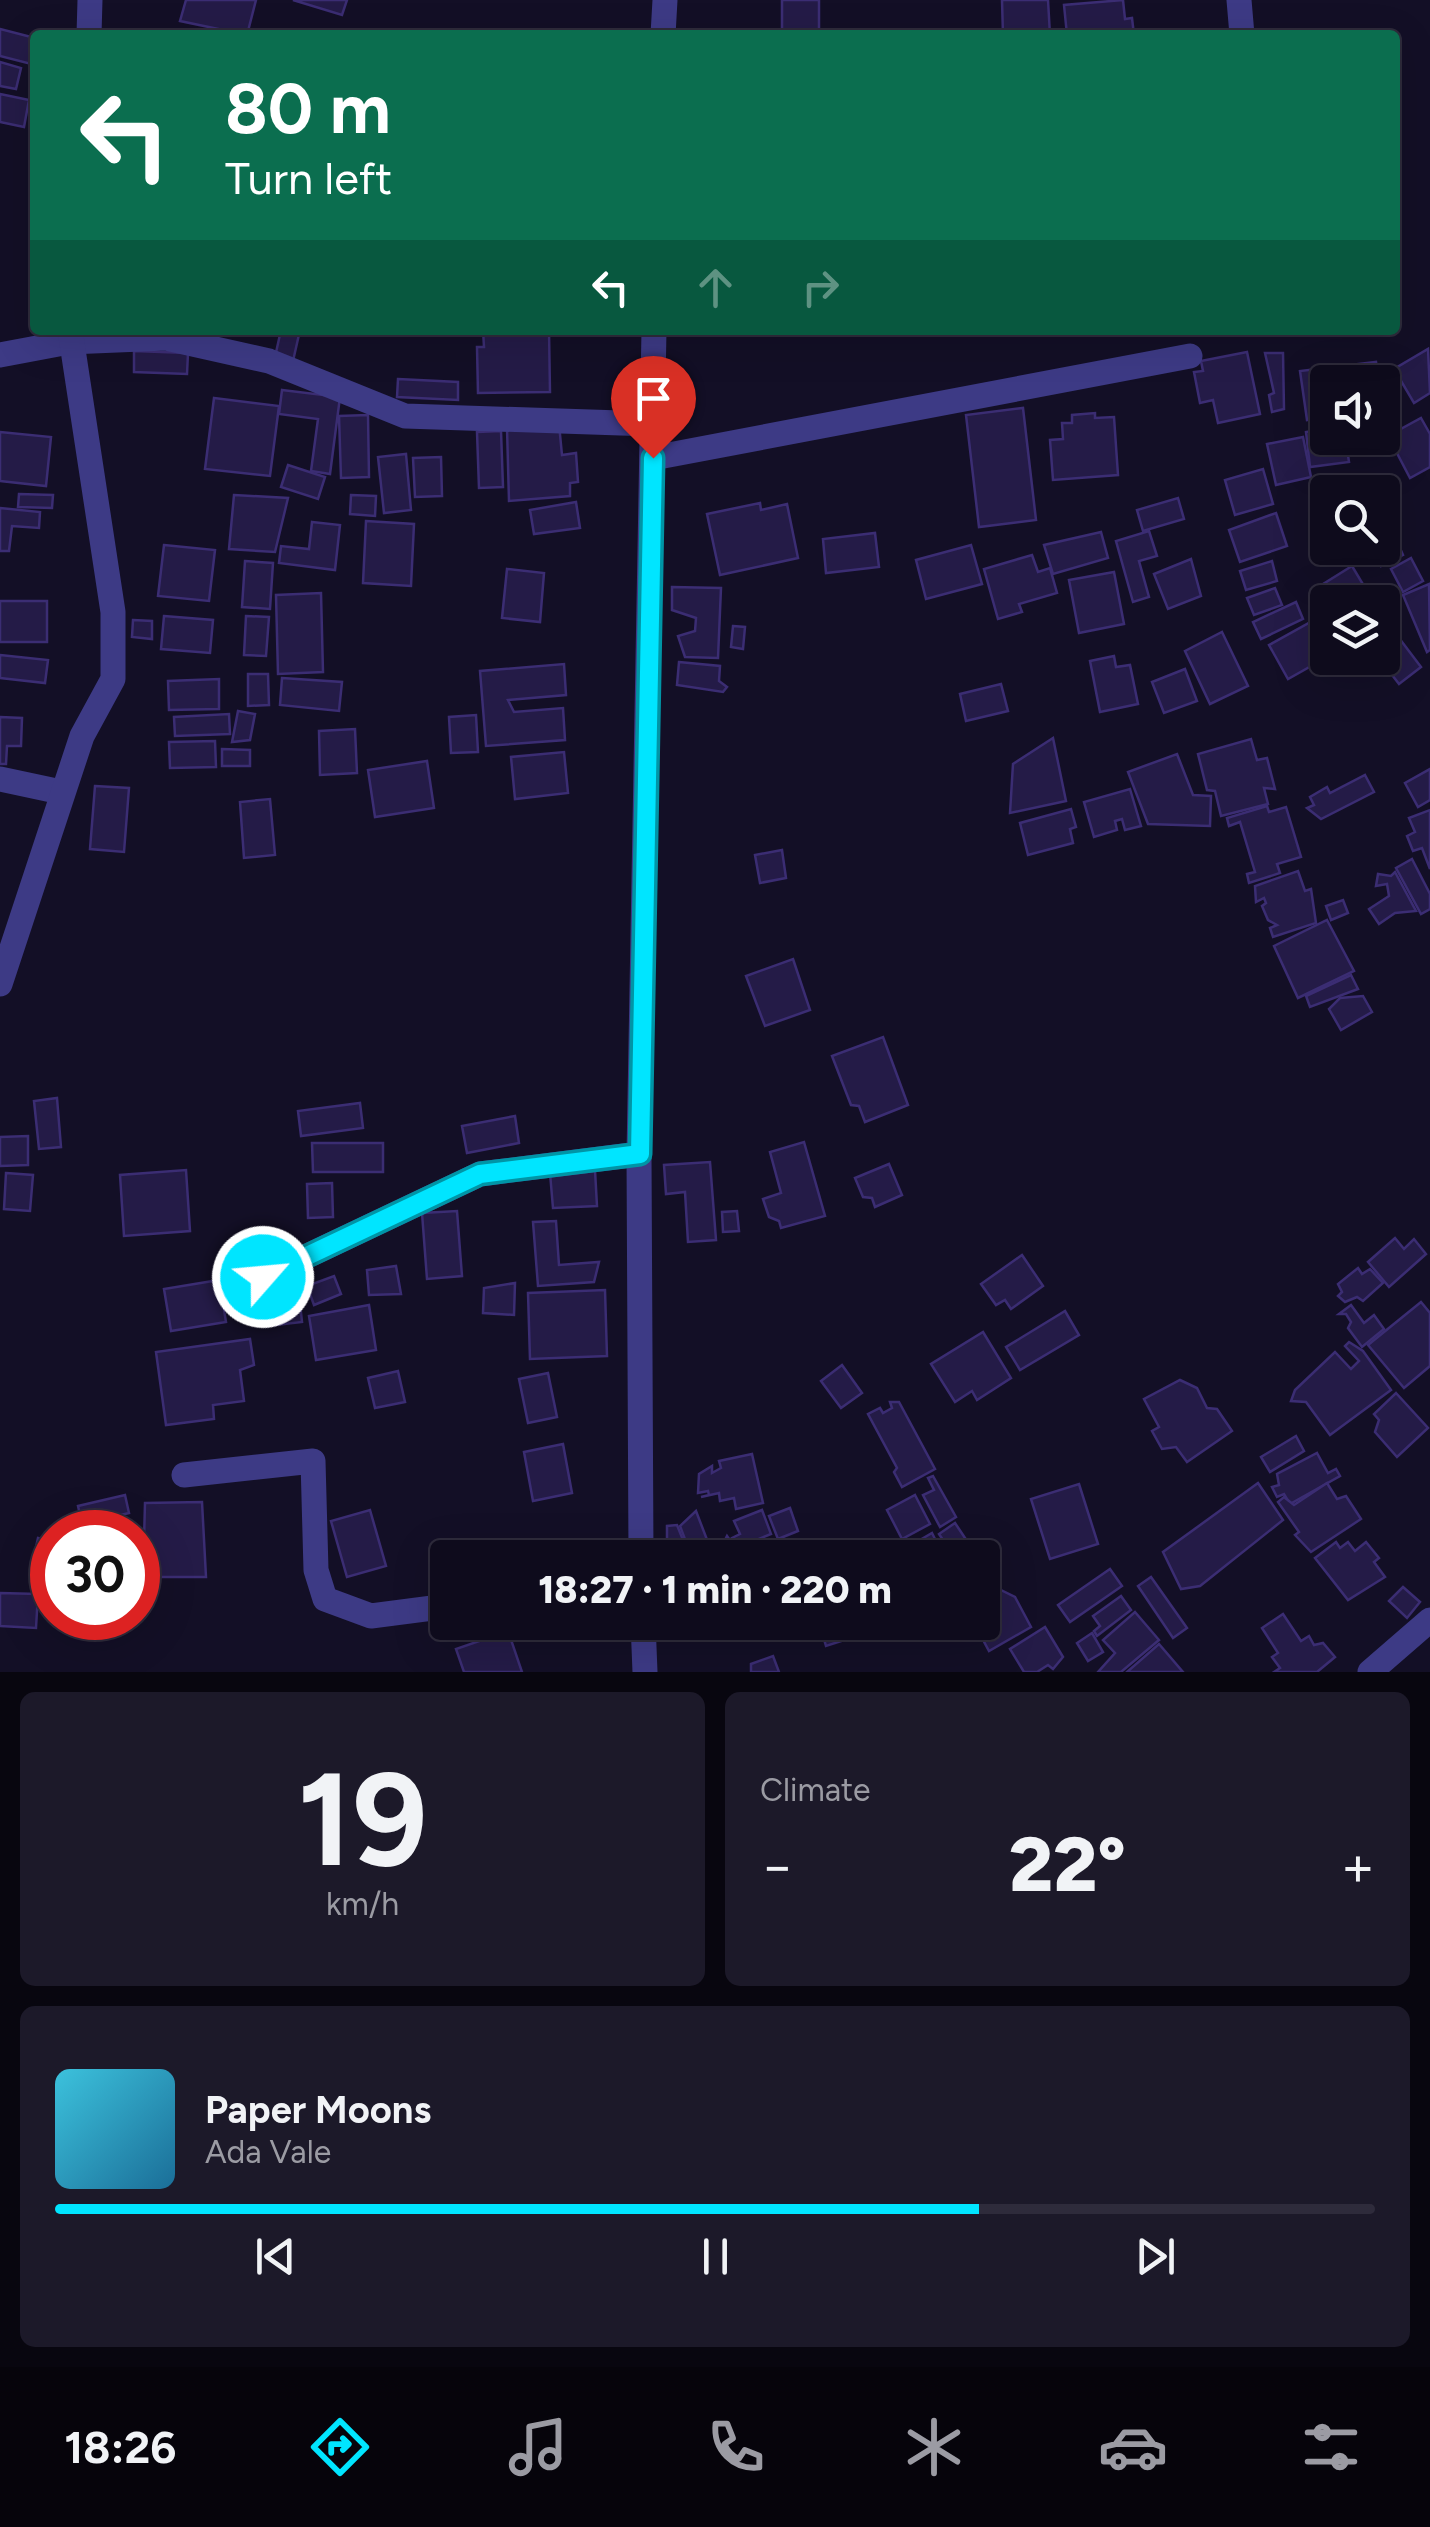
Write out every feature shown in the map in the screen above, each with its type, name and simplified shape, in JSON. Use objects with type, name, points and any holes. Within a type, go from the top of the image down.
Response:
[{"type":"street","points":[[89,30],[90,0]]},
{"type":"street","points":[[664,0],[664,30]]},
{"type":"street","points":[[1239,0],[1242,30]]},
{"type":"street","points":[[641,1540],[640,1154],[654,335]]},
{"type":"street","points":[[0,355],[70,336],[166,338],[268,361],[406,416],[650,424]]},
{"type":"street","points":[[0,984],[61,792],[82,736],[113,679],[114,612],[70,336]]},
{"type":"street","points":[[653,458],[1190,356]]},
{"type":"street","points":[[0,779],[61,792]]},
{"type":"street","points":[[263,1277],[480,1174],[640,1154]]},
{"type":"street","points":[[184,1475],[312,1460],[316,1570],[325,1598],[371,1616],[430,1608]]},
{"type":"street","points":[[1370,1672],[1430,1620]]},
{"type":"street","points":[[644,1640],[645,1672]]},
{"type":"building","points":[[186,0],[256,0],[248,30],[223,30],[180,21]]},
{"type":"building","points":[[293,0],[347,0],[342,15]]},
{"type":"building","points":[[782,0],[819,0],[819,30],[782,30]]},
{"type":"building","points":[[1002,0],[1048,0],[1050,30],[1003,30]]},
{"type":"building","points":[[1123,0],[1125,19],[1132,18],[1133,30],[1066,30],[1064,5]]},
{"type":"building","points":[[0,29],[30,37],[30,64],[0,56]]},
{"type":"building","points":[[0,62],[21,68],[16,89],[0,86]]},
{"type":"building","points":[[0,94],[29,100],[24,127],[0,122]]},
{"type":"building","points":[[280,335],[299,335],[293,361],[275,357]]},
{"type":"building","points":[[483,335],[549,335],[550,392],[478,393],[477,347],[484,347]]},
{"type":"building","points":[[1428,349],[1430,393],[1414,403],[1400,379],[1400,365]]},
{"type":"building","points":[[134,351],[188,353],[187,374],[134,372]]},
{"type":"building","points":[[1247,352],[1260,414],[1218,423],[1213,400],[1200,403],[1194,372],[1203,371],[1201,361]]},
{"type":"building","points":[[1265,353],[1283,353],[1284,409],[1272,412],[1269,395],[1274,393]]},
{"type":"building","points":[[1310,370],[1310,420],[1307,420],[1300,371]]},
{"type":"building","points":[[398,379],[458,382],[458,400],[397,397]]},
{"type":"building","points":[[282,390],[340,397],[330,474],[311,471],[318,419],[279,414]]},
{"type":"building","points":[[214,398],[279,406],[270,476],[205,469]]},
{"type":"building","points":[[1023,408],[1036,520],[979,527],[966,415]]},
{"type":"building","points":[[1095,413],[1095,418],[1114,417],[1118,475],[1053,480],[1050,440],[1063,439],[1062,423],[1072,423],[1072,415]]},
{"type":"building","points":[[368,415],[369,477],[341,478],[339,416]]},
{"type":"building","points":[[1421,418],[1430,434],[1430,467],[1410,478],[1398,455],[1400,429]]},
{"type":"building","points":[[559,424],[562,455],[576,453],[578,482],[570,483],[570,496],[509,501],[507,428]]},
{"type":"building","points":[[501,431],[503,487],[479,488],[477,432]]},
{"type":"building","points":[[1310,431],[1310,455],[1348,455],[1349,462],[1310,467],[1306,432]]},
{"type":"building","points":[[0,432],[51,437],[46,486],[0,481]]},
{"type":"building","points":[[1303,437],[1310,477],[1276,485],[1267,444]]},
{"type":"building","points":[[406,454],[411,510],[384,513],[378,457]]},
{"type":"building","points":[[441,457],[442,496],[415,497],[413,458]]},
{"type":"building","points":[[288,465],[325,477],[318,499],[281,487]]},
{"type":"building","points":[[1263,469],[1273,504],[1235,515],[1225,480]]},
{"type":"building","points":[[19,494],[53,495],[52,508],[18,507]]},
{"type":"building","points":[[234,495],[288,498],[275,552],[229,549]]},
{"type":"building","points":[[351,495],[376,496],[375,516],[350,514]]},
{"type":"building","points":[[1178,498],[1184,519],[1143,531],[1137,510]]},
{"type":"building","points":[[576,502],[580,528],[534,534],[530,510]]},
{"type":"building","points":[[760,503],[761,510],[787,504],[798,558],[720,575],[707,514]]},
{"type":"building","points":[[0,508],[40,512],[39,528],[12,526],[9,551],[0,551]]},
{"type":"building","points":[[1276,513],[1287,546],[1240,562],[1229,530]]},
{"type":"building","points":[[366,521],[414,524],[411,586],[363,583]]},
{"type":"building","points":[[312,522],[340,525],[335,570],[279,563],[281,546],[309,549]]},
{"type":"building","points":[[1149,531],[1157,556],[1139,561],[1149,597],[1133,602],[1116,541]]},
{"type":"building","points":[[1101,532],[1108,558],[1053,574],[1044,545]]},
{"type":"building","points":[[875,533],[879,567],[826,573],[823,539]]},
{"type":"building","points":[[164,545],[215,550],[209,601],[158,596]]},
{"type":"building","points":[[971,545],[982,584],[926,599],[916,560]]},
{"type":"building","points":[[1032,555],[1038,572],[1050,568],[1057,593],[1019,604],[1022,612],[998,619],[984,569]]},
{"type":"building","points":[[1411,558],[1423,581],[1403,592],[1391,569]]},
{"type":"building","points":[[1191,559],[1201,596],[1168,609],[1154,574]]},
{"type":"building","points":[[245,561],[273,563],[270,609],[242,607]]},
{"type":"building","points":[[1272,561],[1277,581],[1246,590],[1240,571]]},
{"type":"building","points":[[1352,566],[1363,585],[1322,585]]},
{"type":"building","points":[[507,569],[544,573],[540,622],[502,618]]},
{"type":"building","points":[[1114,572],[1124,624],[1079,633],[1069,580]]},
{"type":"building","points":[[1429,584],[1430,650],[1427,652],[1403,595]]},
{"type":"building","points":[[672,587],[721,588],[718,658],[685,657],[678,636],[695,631],[696,618],[672,610]]},
{"type":"building","points":[[1275,588],[1282,605],[1254,615],[1247,598]]},
{"type":"building","points":[[321,593],[323,672],[278,674],[276,595]]},
{"type":"building","points":[[0,601],[47,601],[47,642],[0,642]]},
{"type":"building","points":[[1296,602],[1303,619],[1261,639],[1253,622]]},
{"type":"building","points":[[164,616],[213,620],[210,653],[161,649]]},
{"type":"building","points":[[246,616],[269,617],[266,656],[244,655]]},
{"type":"building","points":[[133,620],[152,621],[152,639],[132,637]]},
{"type":"building","points":[[1310,622],[1310,667],[1288,679],[1269,645]]},
{"type":"building","points":[[733,626],[745,627],[743,649],[731,647]]},
{"type":"building","points":[[1222,632],[1248,686],[1210,704],[1185,651]]},
{"type":"building","points":[[1400,639],[1421,667],[1399,684],[1392,675],[1400,675]]},
{"type":"building","points":[[0,655],[48,660],[45,683],[0,678]]},
{"type":"building","points":[[1114,656],[1116,667],[1130,665],[1138,704],[1100,712],[1090,661]]},
{"type":"building","points":[[679,662],[720,666],[719,681],[727,687],[723,692],[677,685]]},
{"type":"building","points":[[564,664],[566,695],[508,700],[514,712],[563,708],[565,740],[486,746],[480,671]]},
{"type":"building","points":[[1185,669],[1197,701],[1164,713],[1152,682]]},
{"type":"building","points":[[248,674],[268,674],[269,705],[248,706]]},
{"type":"building","points":[[282,678],[342,682],[339,711],[280,705]]},
{"type":"building","points":[[219,679],[219,709],[169,710],[168,681]]},
{"type":"building","points":[[1001,684],[1008,711],[966,721],[960,694]]},
{"type":"building","points":[[238,711],[255,714],[250,740],[232,742]]},
{"type":"building","points":[[229,714],[230,734],[175,736],[174,717]]},
{"type":"building","points":[[476,715],[478,752],[451,753],[449,717]]},
{"type":"building","points":[[0,717],[22,718],[21,746],[7,746],[6,764],[0,764]]},
{"type":"building","points":[[355,729],[357,773],[320,775],[319,731]]},
{"type":"building","points":[[1053,738],[1066,801],[1010,813],[1013,764]]},
{"type":"building","points":[[1251,739],[1257,760],[1267,758],[1275,789],[1264,788],[1268,804],[1221,816],[1215,791],[1207,790],[1198,754]]},
{"type":"building","points":[[215,741],[216,767],[170,768],[169,742]]},
{"type":"building","points":[[222,749],[250,750],[250,766],[222,766]]},
{"type":"building","points":[[564,752],[568,793],[515,799],[511,757]]},
{"type":"building","points":[[1177,754],[1193,795],[1211,796],[1210,826],[1148,824],[1128,772]]},
{"type":"building","points":[[427,761],[434,808],[375,817],[368,770]]},
{"type":"building","points":[[1430,769],[1430,800],[1418,807],[1405,783]]},
{"type":"building","points":[[1365,775],[1374,792],[1321,819],[1307,808],[1314,805],[1310,797],[1327,787],[1330,793]]},
{"type":"building","points":[[95,786],[129,788],[124,852],[90,849]]},
{"type":"building","points":[[1130,789],[1141,826],[1125,830],[1122,819],[1115,821],[1117,830],[1094,837],[1084,802]]},
{"type":"building","points":[[270,799],[275,855],[244,858],[240,802]]},
{"type":"building","points":[[1267,806],[1269,812],[1286,807],[1301,857],[1277,864],[1280,873],[1249,883],[1247,874],[1255,872],[1240,822],[1229,826],[1227,818]]},
{"type":"building","points":[[1071,809],[1076,827],[1070,829],[1073,843],[1028,855],[1020,823]]},
{"type":"building","points":[[1430,810],[1430,869],[1422,848],[1413,851],[1407,836],[1415,832],[1409,818]]},
{"type":"building","points":[[782,850],[786,878],[760,883],[755,855]]},
{"type":"building","points":[[1412,859],[1430,894],[1430,909],[1421,914],[1396,868]]},
{"type":"building","points":[[1298,871],[1305,891],[1311,889],[1316,923],[1273,937],[1270,928],[1277,925],[1268,920],[1262,906],[1266,903],[1264,898],[1256,902],[1255,886]]},
{"type":"building","points":[[1395,872],[1416,911],[1395,913],[1379,924],[1369,909],[1389,896],[1387,884],[1376,886],[1378,874],[1391,876]]},
{"type":"building","points":[[1343,900],[1348,913],[1331,920],[1326,906]]},
{"type":"building","points":[[1327,920],[1354,971],[1298,998],[1274,946]]},
{"type":"building","points":[[793,959],[810,1010],[765,1026],[746,976]]},
{"type":"building","points":[[1351,975],[1358,989],[1310,1007],[1306,996]]},
{"type":"building","points":[[1363,996],[1372,1012],[1341,1030],[1329,1009],[1340,998]]},
{"type":"building","points":[[883,1037],[908,1105],[865,1122],[859,1106],[851,1105],[832,1056]]},
{"type":"building","points":[[57,1098],[61,1147],[39,1149],[34,1101]]},
{"type":"building","points":[[360,1103],[363,1128],[301,1136],[298,1111]]},
{"type":"building","points":[[515,1116],[519,1143],[467,1153],[462,1126]]},
{"type":"building","points":[[28,1136],[28,1165],[0,1166],[0,1137]]},
{"type":"building","points":[[804,1142],[825,1216],[781,1228],[779,1221],[769,1217],[763,1199],[781,1193],[770,1152]]},
{"type":"building","points":[[312,1143],[383,1143],[383,1172],[313,1172]]},
{"type":"building","points":[[710,1162],[716,1240],[688,1242],[685,1192],[666,1194],[664,1165]]},
{"type":"building","points":[[889,1164],[902,1195],[875,1207],[872,1198],[863,1197],[855,1178]]},
{"type":"building","points":[[186,1170],[190,1231],[124,1236],[120,1175]]},
{"type":"building","points":[[595,1170],[597,1206],[553,1208],[550,1173]]},
{"type":"building","points":[[6,1173],[33,1175],[30,1211],[4,1209]]},
{"type":"building","points":[[332,1183],[333,1217],[308,1218],[307,1184]]},
{"type":"building","points":[[457,1211],[462,1276],[427,1279],[422,1213]]},
{"type":"building","points":[[737,1211],[739,1231],[723,1232],[722,1212]]},
{"type":"building","points":[[556,1221],[559,1265],[599,1262],[594,1282],[538,1286],[533,1222]]},
{"type":"building","points":[[1395,1238],[1404,1249],[1414,1239],[1426,1254],[1389,1287],[1368,1262]]},
{"type":"building","points":[[1022,1255],[1043,1286],[1011,1309],[1005,1300],[996,1305],[981,1284]]},
{"type":"building","points":[[396,1266],[401,1294],[369,1295],[367,1270]]},
{"type":"building","points":[[1358,1268],[1362,1274],[1370,1269],[1383,1283],[1363,1301],[1357,1297],[1345,1302],[1338,1296],[1342,1292],[1338,1284]]},
{"type":"building","points":[[334,1276],[341,1294],[314,1305],[307,1286]]},
{"type":"building","points":[[219,1280],[226,1322],[171,1331],[164,1289]]},
{"type":"building","points":[[515,1283],[514,1315],[483,1313],[484,1288]]},
{"type":"building","points":[[605,1290],[607,1356],[530,1359],[528,1293]]},
{"type":"building","points":[[299,1294],[302,1322],[267,1326],[263,1298]]},
{"type":"building","points":[[1421,1302],[1430,1313],[1430,1366],[1404,1388],[1368,1345]]},
{"type":"building","points":[[369,1305],[376,1350],[316,1360],[309,1316]]},
{"type":"building","points":[[1351,1305],[1364,1323],[1374,1315],[1384,1329],[1362,1347],[1348,1328],[1351,1322],[1346,1314],[1339,1314]]},
{"type":"building","points":[[1065,1311],[1079,1335],[1020,1370],[1006,1347]]},
{"type":"building","points":[[983,1332],[1011,1378],[977,1400],[972,1391],[955,1402],[931,1364]]},
{"type":"building","points":[[250,1339],[254,1365],[240,1370],[244,1401],[213,1405],[214,1419],[166,1425],[156,1352]]},
{"type":"building","points":[[1349,1342],[1363,1351],[1391,1390],[1330,1435],[1306,1402],[1291,1401],[1295,1390],[1335,1352],[1351,1369],[1359,1361],[1345,1346]]},
{"type":"building","points":[[842,1365],[862,1393],[841,1408],[821,1381]]},
{"type":"building","points":[[398,1371],[405,1402],[375,1408],[368,1378]]},
{"type":"building","points":[[548,1373],[557,1417],[528,1423],[519,1379]]},
{"type":"building","points":[[1180,1380],[1197,1388],[1207,1408],[1217,1409],[1232,1431],[1187,1462],[1176,1447],[1162,1449],[1152,1431],[1159,1427],[1144,1399]]},
{"type":"building","points":[[1396,1393],[1428,1428],[1397,1457],[1375,1432],[1379,1420],[1374,1414]]},
{"type":"building","points":[[890,1402],[899,1402],[935,1469],[902,1487],[894,1472],[897,1468],[868,1414],[880,1408],[883,1413],[892,1408]]},
{"type":"building","points":[[1296,1436],[1304,1451],[1270,1472],[1261,1457]]},
{"type":"building","points":[[563,1444],[572,1493],[533,1501],[524,1452]]},
{"type":"building","points":[[1317,1453],[1328,1473],[1336,1469],[1340,1476],[1290,1504],[1284,1494],[1277,1497],[1272,1487],[1279,1485],[1277,1474]]},
{"type":"building","points":[[752,1454],[763,1503],[736,1509],[734,1498],[720,1501],[719,1493],[701,1497],[709,1495],[708,1491],[698,1493],[699,1474],[712,1466],[712,1473],[721,1468],[719,1461]]},
{"type":"building","points":[[933,1476],[956,1517],[940,1527],[923,1495],[934,1490],[928,1478]]},
{"type":"building","points":[[1258,1483],[1283,1520],[1200,1586],[1181,1589],[1163,1552]]},
{"type":"building","points":[[1327,1483],[1337,1499],[1346,1496],[1361,1519],[1311,1552],[1295,1535],[1299,1532],[1278,1502],[1284,1497],[1294,1505]]},
{"type":"building","points":[[1079,1484],[1098,1544],[1050,1559],[1031,1499]]},
{"type":"building","points":[[125,1495],[128,1510],[79,1510],[78,1506]]},
{"type":"building","points":[[915,1495],[930,1524],[902,1539],[887,1510]]},
{"type":"building","points":[[202,1502],[206,1577],[160,1577],[160,1510],[145,1510],[145,1503]]},
{"type":"building","points":[[790,1508],[798,1531],[778,1539],[769,1516]]},
{"type":"building","points":[[370,1510],[386,1566],[347,1577],[331,1521]]},
{"type":"building","points":[[762,1510],[771,1534],[756,1540],[733,1540],[740,1534],[734,1521]]},
{"type":"building","points":[[696,1511],[707,1540],[685,1540],[680,1526]]},
{"type":"building","points":[[955,1523],[966,1540],[943,1540],[939,1534]]},
{"type":"building","points":[[677,1525],[683,1540],[667,1540],[667,1526]]},
{"type":"building","points":[[1336,1542],[1340,1548],[1348,1542],[1355,1551],[1366,1542],[1379,1558],[1374,1562],[1385,1577],[1348,1600],[1315,1558]]},
{"type":"building","points":[[1110,1569],[1122,1586],[1070,1622],[1058,1605]]},
{"type":"building","points":[[1151,1577],[1187,1628],[1173,1638],[1138,1586]]},
{"type":"building","points":[[1403,1587],[1420,1602],[1407,1618],[1389,1601]]},
{"type":"building","points":[[1000,1589],[1015,1597],[1031,1627],[989,1651],[983,1640],[1000,1640]]},
{"type":"building","points":[[0,1593],[30,1594],[30,1628],[0,1626]]},
{"type":"building","points":[[1121,1596],[1131,1610],[1097,1636],[1094,1631],[1100,1626],[1093,1616]]},
{"type":"building","points":[[1135,1612],[1159,1640],[1121,1672],[1098,1672],[1115,1653],[1103,1640]]},
{"type":"building","points":[[1283,1614],[1301,1641],[1309,1636],[1314,1645],[1323,1643],[1335,1657],[1317,1672],[1274,1672],[1280,1668],[1272,1657],[1278,1653],[1262,1628]]},
{"type":"building","points":[[1045,1627],[1063,1657],[1053,1669],[1048,1665],[1037,1672],[1024,1672],[1010,1649]]},
{"type":"building","points":[[1092,1633],[1103,1652],[1088,1661],[1077,1643]]},
{"type":"building","points":[[482,1640],[511,1640],[522,1672],[464,1672],[456,1649]]},
{"type":"building","points":[[1159,1644],[1183,1672],[1127,1672]]},
{"type":"building","points":[[773,1656],[779,1672],[751,1672],[751,1664]]},
{"type":"route","points":[[263,1277],[480,1174],[640,1154],[653,458]]}]
